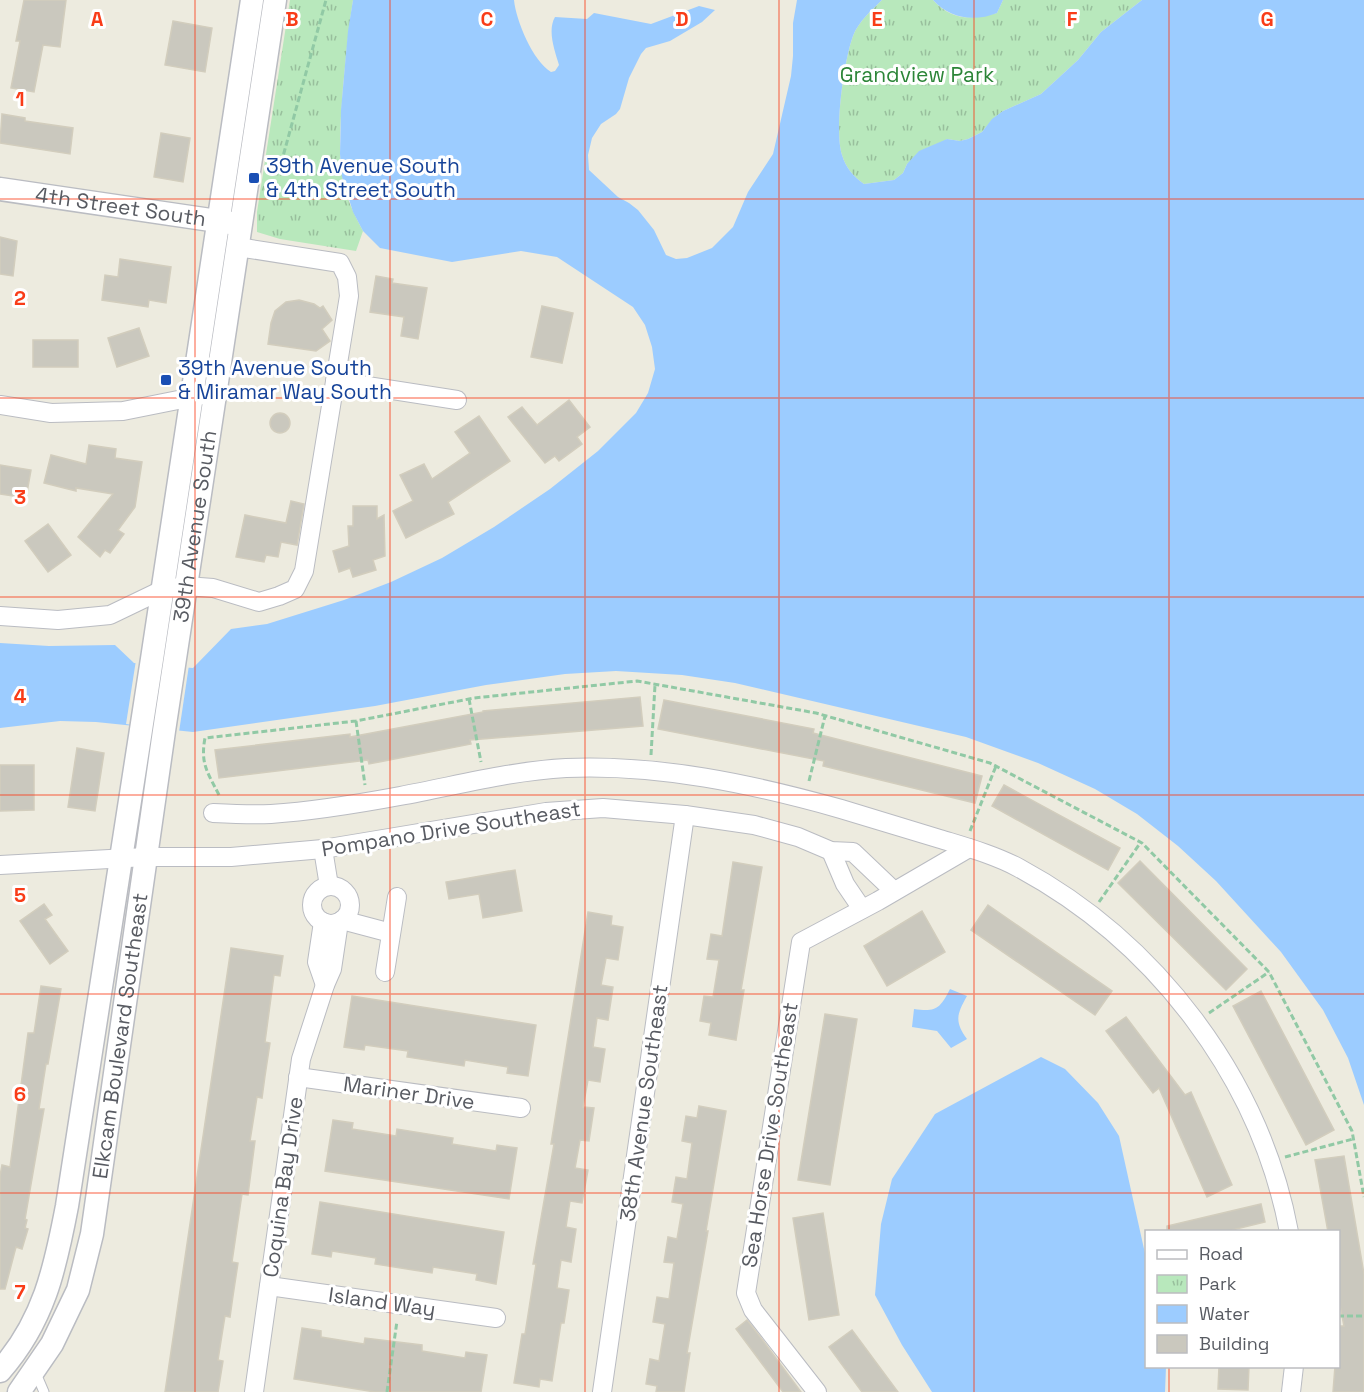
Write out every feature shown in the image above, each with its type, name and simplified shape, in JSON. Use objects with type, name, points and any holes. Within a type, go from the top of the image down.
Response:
[{"type":"street","name":"39th Avenue South","points":[[164,661],[162,590],[252,0]]},
{"type":"street","name":"39th Avenue South","points":[[164,661],[186,586],[275,0]]},
{"type":"street","name":"4th Street South","points":[[0,189],[241,225]]},
{"type":"street","points":[[0,616],[58,620],[110,615],[162,590],[186,586],[213,588],[259,602],[295,589],[304,571],[349,296],[347,277],[340,263],[238,247]]},
{"type":"street","points":[[335,381],[458,400]]},
{"type":"street","points":[[0,405],[51,413],[123,411],[215,393]]},
{"type":"street","name":"Elkcam Boulevard Southeast","points":[[7,1363],[37,1316],[55,1267],[67,1206],[141,727],[164,661]]},
{"type":"street","name":"Elkcam Boulevard Southeast","points":[[19,1392],[52,1344],[78,1290],[92,1234],[164,731],[164,661]]},
{"type":"street","name":"Pompano Drive Southeast","points":[[213,813],[267,814],[321,809],[562,768],[621,767],[727,781],[804,799],[966,847],[1017,867],[1090,914],[1106,925],[1159,976],[1195,1022],[1235,1082],[1266,1147],[1285,1230]]},
{"type":"street","name":"Pompano Drive Southeast","points":[[0,865],[146,857],[231,857],[323,849],[546,812],[603,808],[685,815],[754,825],[798,837],[831,851],[853,852],[894,891]]},
{"type":"street","name":"38th Avenue Southeast","points":[[602,1392],[685,815]]},
{"type":"street","points":[[831,851],[845,884],[870,905],[966,847]]},
{"type":"street","points":[[323,849],[329,886]]},
{"type":"street","name":"Coquina Bay Drive","points":[[254,1392],[301,1059],[325,985],[317,962],[335,921],[350,908],[348,897],[340,888],[329,886],[319,890],[313,899],[314,915],[335,921]]},
{"type":"street","points":[[385,972],[397,897]]},
{"type":"street","name":"Sea Horse Drive Southeast","points":[[816,1392],[753,1310],[746,1293],[747,1275],[801,942],[870,905]]},
{"type":"street","points":[[335,921],[391,933]]},
{"type":"street","points":[[88,1072],[115,1076]]},
{"type":"street","name":"Mariner Drive","points":[[298,1077],[521,1108]]},
{"type":"street","name":"Island Way","points":[[268,1286],[496,1318]]},
{"type":"street","points":[[7,1363],[34,1369]]},
{"type":"street","points":[[1291,1392],[1294,1368]]},
{"type":"lane","points":[[34,1369],[44,1392]]},
{"type":"path","points":[[270,161],[282,159],[286,149],[326,0]]},
{"type":"path","points":[[650,770],[655,685]]},
{"type":"path","points":[[469,699],[484,780]]},
{"type":"path","points":[[804,799],[825,716]]},
{"type":"path","points":[[356,721],[368,801]]},
{"type":"path","points":[[966,847],[996,766]]},
{"type":"path","points":[[1090,914],[1140,842]]},
{"type":"path","points":[[1195,1022],[1269,972]]},
{"type":"path","points":[[1270,1161],[1353,1139]]},
{"type":"path","points":[[387,1392],[399,1304]]},
{"type":"path","points":[[1340,1316],[1364,1316]]},
{"type":"green space","points":[[290,0],[353,0],[343,87],[340,142],[343,182],[363,231],[356,251],[280,239],[257,232],[257,212]]},
{"type":"green space","name":"Grandview Park","points":[[882,0],[933,0],[940,7],[955,15],[979,17],[997,13],[1003,0],[1142,0],[1101,32],[1078,60],[1041,94],[1003,111],[982,132],[968,139],[960,141],[947,139],[907,164],[903,173],[894,180],[864,184],[850,171],[842,155],[839,130],[841,96],[846,61],[855,31]]},
{"type":"water","points":[[353,0],[514,0],[518,19],[532,50],[544,67],[551,72],[555,71],[559,65],[552,35],[555,17],[587,19],[594,13],[651,24],[699,6],[715,10],[702,22],[670,41],[646,48],[629,78],[620,109],[601,124],[592,138],[588,155],[589,170],[618,197],[638,210],[654,230],[666,255],[676,259],[687,258],[712,248],[733,227],[748,192],[773,154],[791,76],[793,23],[797,0],[882,0],[855,31],[846,61],[841,96],[839,130],[842,155],[850,171],[864,184],[894,180],[903,173],[907,164],[919,151],[947,139],[960,141],[968,139],[982,132],[992,119],[1003,111],[1041,94],[1078,60],[1101,32],[1142,0],[1364,0],[1364,1105],[1348,1058],[1323,1010],[1281,952],[1216,881],[1178,846],[1137,814],[1095,789],[1038,763],[966,737],[735,683],[682,675],[616,671],[565,674],[486,685],[375,706],[193,732],[96,722],[60,721],[0,728],[0,643],[49,646],[115,645],[134,663],[193,668],[231,629],[267,624],[344,600],[391,582],[442,558],[494,527],[550,489],[598,451],[636,413],[648,393],[655,369],[652,347],[645,325],[633,307],[557,257],[521,251],[452,262],[380,248],[363,231],[353,212],[342,177],[340,154],[341,110]]},
{"type":"water","points":[[933,0],[1003,0],[997,13],[972,18],[955,15]]},
{"type":"water","points":[[950,989],[967,996],[958,1018],[967,1039],[951,1048],[937,1031],[912,1027],[914,1009],[936,1008]]},
{"type":"water","points":[[1041,1057],[1065,1069],[1098,1103],[1119,1136],[1145,1253],[1145,1368],[1166,1368],[1165,1392],[932,1392],[902,1345],[875,1295],[881,1224],[892,1179],[935,1114]]},
{"type":"pier","points":[[136,660],[189,665],[179,732],[126,724]]},
{"type":"building","points":[[24,0],[66,0],[60,47],[43,45],[34,92],[11,88],[20,41],[16,41]]},
{"type":"building","points":[[173,21],[212,28],[205,72],[165,65]]},
{"type":"building","points":[[2,114],[25,118],[25,121],[73,128],[70,154],[0,143]]},
{"type":"building","points":[[161,133],[190,138],[183,182],[154,177]]},
{"type":"building","points":[[0,237],[17,241],[13,276],[0,274]]},
{"type":"building","points":[[120,259],[171,267],[166,303],[149,300],[148,307],[102,300],[105,275],[118,277]]},
{"type":"building","points":[[376,276],[393,279],[392,283],[427,288],[418,339],[401,336],[404,317],[370,312]]},
{"type":"building","points":[[299,300],[320,308],[323,306],[332,320],[322,329],[330,341],[316,351],[268,344],[275,311],[286,302]]},
{"type":"building","points":[[542,306],[573,313],[562,363],[531,357]]},
{"type":"building","points":[[139,328],[149,356],[117,367],[108,338]]},
{"type":"building","points":[[33,340],[78,340],[78,367],[33,367]]},
{"type":"building","points":[[569,400],[590,427],[577,437],[582,444],[559,461],[555,456],[545,463],[508,417],[522,407],[537,425]]},
{"type":"building","points":[[280,413],[287,416],[290,423],[287,430],[280,433],[273,430],[270,423],[273,416]]},
{"type":"building","points":[[479,416],[510,461],[448,502],[454,514],[406,538],[393,511],[413,501],[400,475],[424,464],[432,479],[470,453],[455,432]]},
{"type":"building","points":[[89,445],[116,449],[115,458],[142,462],[135,507],[118,530],[124,534],[110,553],[105,550],[100,557],[78,537],[113,494],[76,488],[76,491],[44,483],[51,455],[86,464]]},
{"type":"building","points":[[0,465],[31,470],[26,498],[0,494]]},
{"type":"building","points":[[291,501],[304,504],[297,545],[281,542],[278,557],[266,555],[264,562],[236,557],[245,515],[286,523]]},
{"type":"building","points":[[353,506],[377,506],[377,519],[384,515],[385,556],[373,560],[376,570],[353,577],[350,568],[339,572],[333,551],[349,546],[348,526],[353,526]]},
{"type":"building","points":[[48,524],[71,555],[48,572],[25,541]]},
{"type":"building","points":[[640,697],[643,726],[470,740],[471,744],[369,764],[368,760],[219,778],[215,750],[350,734],[350,737],[483,711]]},
{"type":"building","points":[[664,700],[814,729],[813,733],[982,776],[975,803],[823,766],[824,761],[658,729]]},
{"type":"building","points":[[77,748],[104,753],[95,811],[68,807]]},
{"type":"building","points":[[0,765],[34,765],[34,810],[0,811]]},
{"type":"building","points":[[1004,785],[1120,848],[1108,870],[992,806]]},
{"type":"building","points":[[1140,861],[1247,969],[1226,990],[1118,883]]},
{"type":"building","points":[[733,862],[762,867],[741,990],[744,990],[736,1040],[709,1035],[711,1023],[700,1021],[704,996],[713,997],[719,960],[707,959],[711,934],[722,936]]},
{"type":"building","points":[[515,870],[522,911],[483,918],[479,894],[449,899],[446,882]]},
{"type":"building","points":[[44,904],[52,915],[45,919],[68,951],[50,964],[20,921]]},
{"type":"building","points":[[988,905],[1112,991],[1095,1015],[971,930]]},
{"type":"building","points":[[922,911],[945,952],[887,986],[864,946]]},
{"type":"building","points":[[588,912],[612,916],[611,925],[623,927],[618,960],[606,958],[601,985],[613,987],[608,1020],[597,1018],[593,1047],[605,1049],[600,1082],[588,1080],[583,1107],[594,1108],[589,1141],[580,1140],[575,1168],[588,1170],[582,1203],[570,1201],[566,1227],[576,1229],[571,1262],[561,1260],[557,1288],[569,1290],[564,1323],[561,1323],[552,1381],[540,1379],[539,1387],[514,1383],[522,1334],[525,1334],[536,1264],[533,1264],[554,1144],[551,1144]]},
{"type":"building","points":[[231,948],[283,956],[280,976],[274,975],[265,1042],[270,1043],[262,1098],[257,1097],[250,1141],[255,1141],[248,1195],[242,1194],[232,1262],[238,1263],[230,1317],[225,1316],[218,1360],[223,1361],[218,1392],[165,1392]]},
{"type":"building","points":[[41,986],[61,989],[39,1109],[44,1109],[25,1219],[27,1220],[25,1228],[28,1229],[22,1249],[16,1247],[5,1289],[0,1289],[0,1176],[2,1165],[10,1167],[28,1033],[34,1033]]},
{"type":"building","points":[[1261,991],[1334,1130],[1306,1145],[1233,1006]]},
{"type":"building","points":[[352,996],[536,1025],[528,1076],[507,1073],[508,1067],[465,1060],[464,1066],[407,1057],[408,1051],[365,1045],[364,1050],[344,1047]]},
{"type":"building","points":[[825,1014],[857,1019],[830,1185],[798,1180]]},
{"type":"building","points":[[1126,1017],[1185,1095],[1191,1092],[1232,1185],[1207,1197],[1159,1088],[1153,1093],[1106,1031]]},
{"type":"building","points":[[699,1106],[726,1111],[687,1353],[690,1353],[684,1392],[656,1392],[657,1386],[646,1384],[650,1359],[659,1361],[665,1324],[653,1322],[657,1297],[669,1299],[674,1263],[664,1262],[668,1237],[677,1239],[683,1204],[672,1202],[676,1177],[687,1179],[692,1143],[682,1141],[686,1116],[697,1118]]},
{"type":"building","points":[[333,1120],[353,1123],[352,1129],[396,1136],[397,1129],[453,1138],[452,1144],[496,1151],[497,1145],[517,1148],[509,1199],[325,1171]]},
{"type":"building","points":[[1344,1156],[1364,1274],[1364,1392],[1333,1392],[1335,1368],[1340,1368],[1340,1326],[1344,1326],[1340,1306],[1340,1230],[1328,1230],[1315,1160]]},
{"type":"building","points":[[320,1202],[504,1232],[496,1284],[476,1280],[477,1274],[433,1267],[432,1273],[375,1264],[376,1258],[332,1251],[331,1257],[312,1254]]},
{"type":"building","points":[[1261,1204],[1265,1222],[1232,1230],[1167,1230],[1167,1226]]},
{"type":"building","points":[[823,1213],[839,1315],[809,1320],[793,1218]]},
{"type":"building","points":[[747,1320],[801,1392],[783,1392],[736,1329]]},
{"type":"building","points":[[302,1328],[321,1331],[321,1337],[364,1344],[365,1338],[422,1345],[422,1351],[465,1358],[466,1352],[487,1355],[481,1392],[375,1392],[294,1379]]},
{"type":"building","points":[[852,1330],[898,1392],[862,1392],[829,1347]]},
{"type":"building","points":[[1219,1368],[1249,1368],[1248,1390],[1218,1389]]},
{"type":"place","name":"39th Avenue South & 4th Street South","points":[[254,178]]},
{"type":"place","name":"39th Avenue South & Miramar Way South","points":[[166,380]]}]
